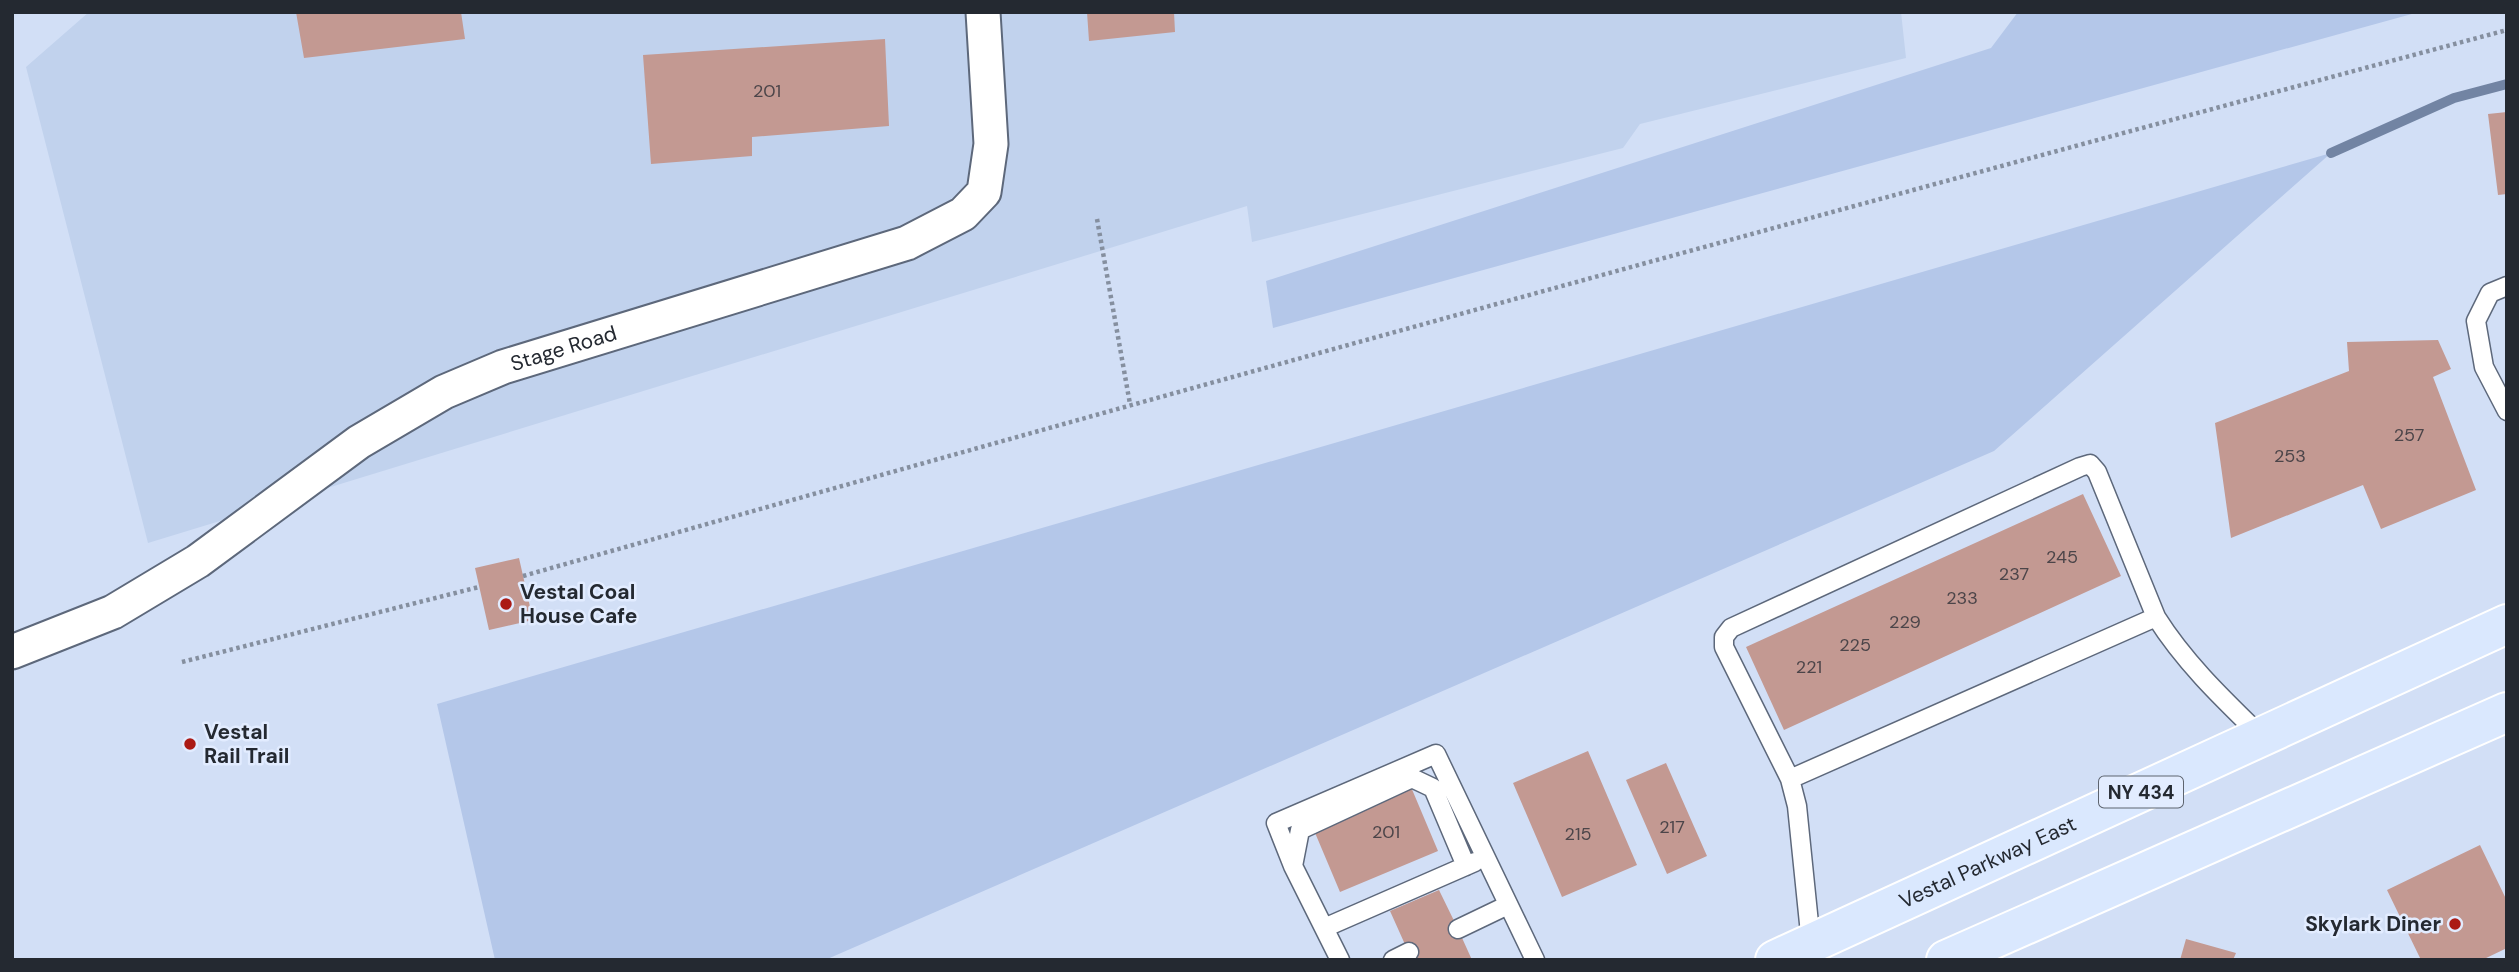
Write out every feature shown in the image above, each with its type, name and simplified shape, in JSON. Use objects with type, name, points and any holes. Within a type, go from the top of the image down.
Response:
[{"type":"main road","name":"Vestal Parkway East","points":[[1775,960],[2507,624]]},
{"type":"main road","points":[[1946,960],[2507,712]]},
{"type":"street","name":"Stage Road","points":[[12,652],[113,612],[198,561],[359,442],[444,392],[503,367],[907,243],[963,214],[984,192],[991,144],[983,12]]},
{"type":"lane","points":[[2507,286],[2490,293],[2476,321],[2484,367],[2507,411]]},
{"type":"lane","points":[[1811,943],[1797,806],[1790,779],[1724,647],[1724,637],[1731,628],[2080,467],[2090,464],[2097,471],[2156,617],[2175,647],[2262,737]]},
{"type":"lane","points":[[1790,779],[2156,617]]},
{"type":"lane","points":[[1340,960],[1293,866],[1276,823],[1436,754],[1486,857],[1530,958]]},
{"type":"lane","points":[[1293,866],[1300,830],[1412,778],[1433,788],[1466,866]]},
{"type":"lane","points":[[1324,928],[1486,857]]},
{"type":"lane","points":[[1458,929],[1508,905]]},
{"type":"path","points":[[523,576],[1130,404],[1896,193],[2507,30]]},
{"type":"path","points":[[1097,219],[1130,404]]},
{"type":"path","points":[[182,663],[479,587]]},
{"type":"shaded area","points":[[89,12],[1901,12],[1906,58],[1640,124],[1623,148],[1252,242],[1247,206],[148,543],[26,67]]},
{"type":"shaded area","points":[[2018,12],[2419,12],[1273,328],[1266,281],[1991,48]]},
{"type":"shaded area","points":[[2331,153],[1994,451],[825,960],[495,960],[437,704]]},
{"type":"building","points":[[296,12],[461,12],[465,39],[304,58]]},
{"type":"building","points":[[1087,12],[1174,12],[1175,32],[1089,41]]},
{"type":"building","points":[[885,39],[889,126],[752,137],[752,156],[651,164],[643,55]]},
{"type":"building","points":[[2507,112],[2507,194],[2498,195],[2488,114]]},
{"type":"building","points":[[2438,340],[2451,369],[2433,377],[2476,490],[2381,529],[2363,485],[2231,538],[2215,423],[2349,371],[2347,342]]},
{"type":"building","points":[[2083,494],[2121,576],[1784,730],[1746,647]]},
{"type":"building","name":"Vestal Coal House Cafe","points":[[519,558],[533,620],[489,630],[475,568]]},
{"type":"building","points":[[1588,751],[1637,865],[1562,897],[1513,783]]},
{"type":"building","points":[[1666,763],[1707,856],[1667,874],[1626,780]]},
{"type":"building","points":[[1411,787],[1438,851],[1340,892],[1313,828]]},
{"type":"building","name":"Skylark Diner","points":[[2480,845],[2507,901],[2507,948],[2482,960],[2421,960],[2387,890]]},
{"type":"building","points":[[1439,890],[1472,960],[1412,960],[1390,911]]},
{"type":"building","points":[[2186,939],[2236,953],[2233,960],[2180,960]]},
{"type":"waterway","points":[[2331,153],[2454,98],[2507,84]]},
{"type":"place","name":"Vestal Coal House Cafe","points":[[506,604]]},
{"type":"place","name":"Vestal Rail Trail","points":[[190,744]]},
{"type":"place","name":"Skylark Diner","points":[[2455,924]]}]
